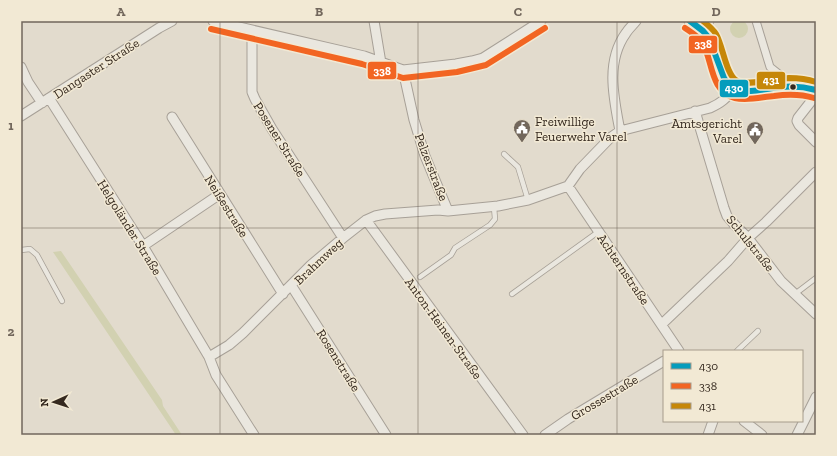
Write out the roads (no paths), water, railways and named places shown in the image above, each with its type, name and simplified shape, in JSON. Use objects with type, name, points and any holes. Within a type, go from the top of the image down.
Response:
[{"type":"street","name":"Dangaster Straße","points":[[21,116],[158,28],[172,21]]},
{"type":"street","points":[[213,21],[364,56],[403,70],[472,62],[483,58],[541,21]]},
{"type":"street","points":[[374,21],[381,63]]},
{"type":"street","points":[[620,132],[614,95],[613,68],[615,55],[620,43],[626,32],[636,21]]},
{"type":"street","points":[[690,21],[700,28],[709,38],[723,76],[733,89],[742,91],[766,90],[784,86],[793,86],[806,87],[816,90]]},
{"type":"street","points":[[700,28],[705,22],[710,21]]},
{"type":"street","points":[[756,21],[770,67],[784,78],[784,86]]},
{"type":"street","name":"Posener Straße","points":[[252,31],[252,92],[254,99],[342,238]]},
{"type":"street","name":"Helgoländer Straße","points":[[21,67],[28,82],[46,100],[143,246],[208,357],[216,376],[254,435]]},
{"type":"street","name":"Pelzerstraße","points":[[403,70],[414,120],[425,156],[448,211],[494,207],[528,200],[568,186]]},
{"type":"street","points":[[568,186],[580,170],[610,138],[620,132],[710,108],[719,104],[733,89]]},
{"type":"street","points":[[816,95],[797,121],[799,125],[816,142]]},
{"type":"street","name":"Schulstraße","points":[[695,112],[727,216],[748,238],[781,281],[816,314]]},
{"type":"street","name":"Neißestraße","points":[[172,117],[283,294]]},
{"type":"street","points":[[662,324],[728,261],[748,238],[816,172]]},
{"type":"street","name":"Achternstraße","points":[[568,186],[678,350]]},
{"type":"street","points":[[143,246],[220,194]]},
{"type":"street","name":"Brahmweg","points":[[208,357],[229,345],[240,336],[311,265],[342,238],[366,220],[385,214],[438,210],[448,211]]},
{"type":"street","name":"Anton-Heinen-Straße","points":[[366,220],[523,435]]},
{"type":"street","name":"Rosenstraße","points":[[291,285],[386,435]]},
{"type":"street","name":"Grossestraße","points":[[545,435],[568,418],[663,362]]},
{"type":"street","points":[[797,435],[816,397]]},
{"type":"street","points":[[708,435],[713,422]]},
{"type":"street","points":[[745,422],[762,435]]},
{"type":"lane","points":[[504,154],[518,167],[528,200]]},
{"type":"lane","points":[[420,277],[450,256],[455,248],[495,220],[494,207]]},
{"type":"lane","points":[[512,294],[598,232]]},
{"type":"lane","points":[[21,250],[30,249],[38,255],[62,302]]},
{"type":"lane","points":[[795,294],[816,278]]},
{"type":"lane","points":[[738,350],[758,331]]},
{"type":"place","name":"Freiwillige Feuerwehr Varel","points":[[522,143]]},
{"type":"place","name":"Amtsgericht Varel","points":[[755,145]]}]
